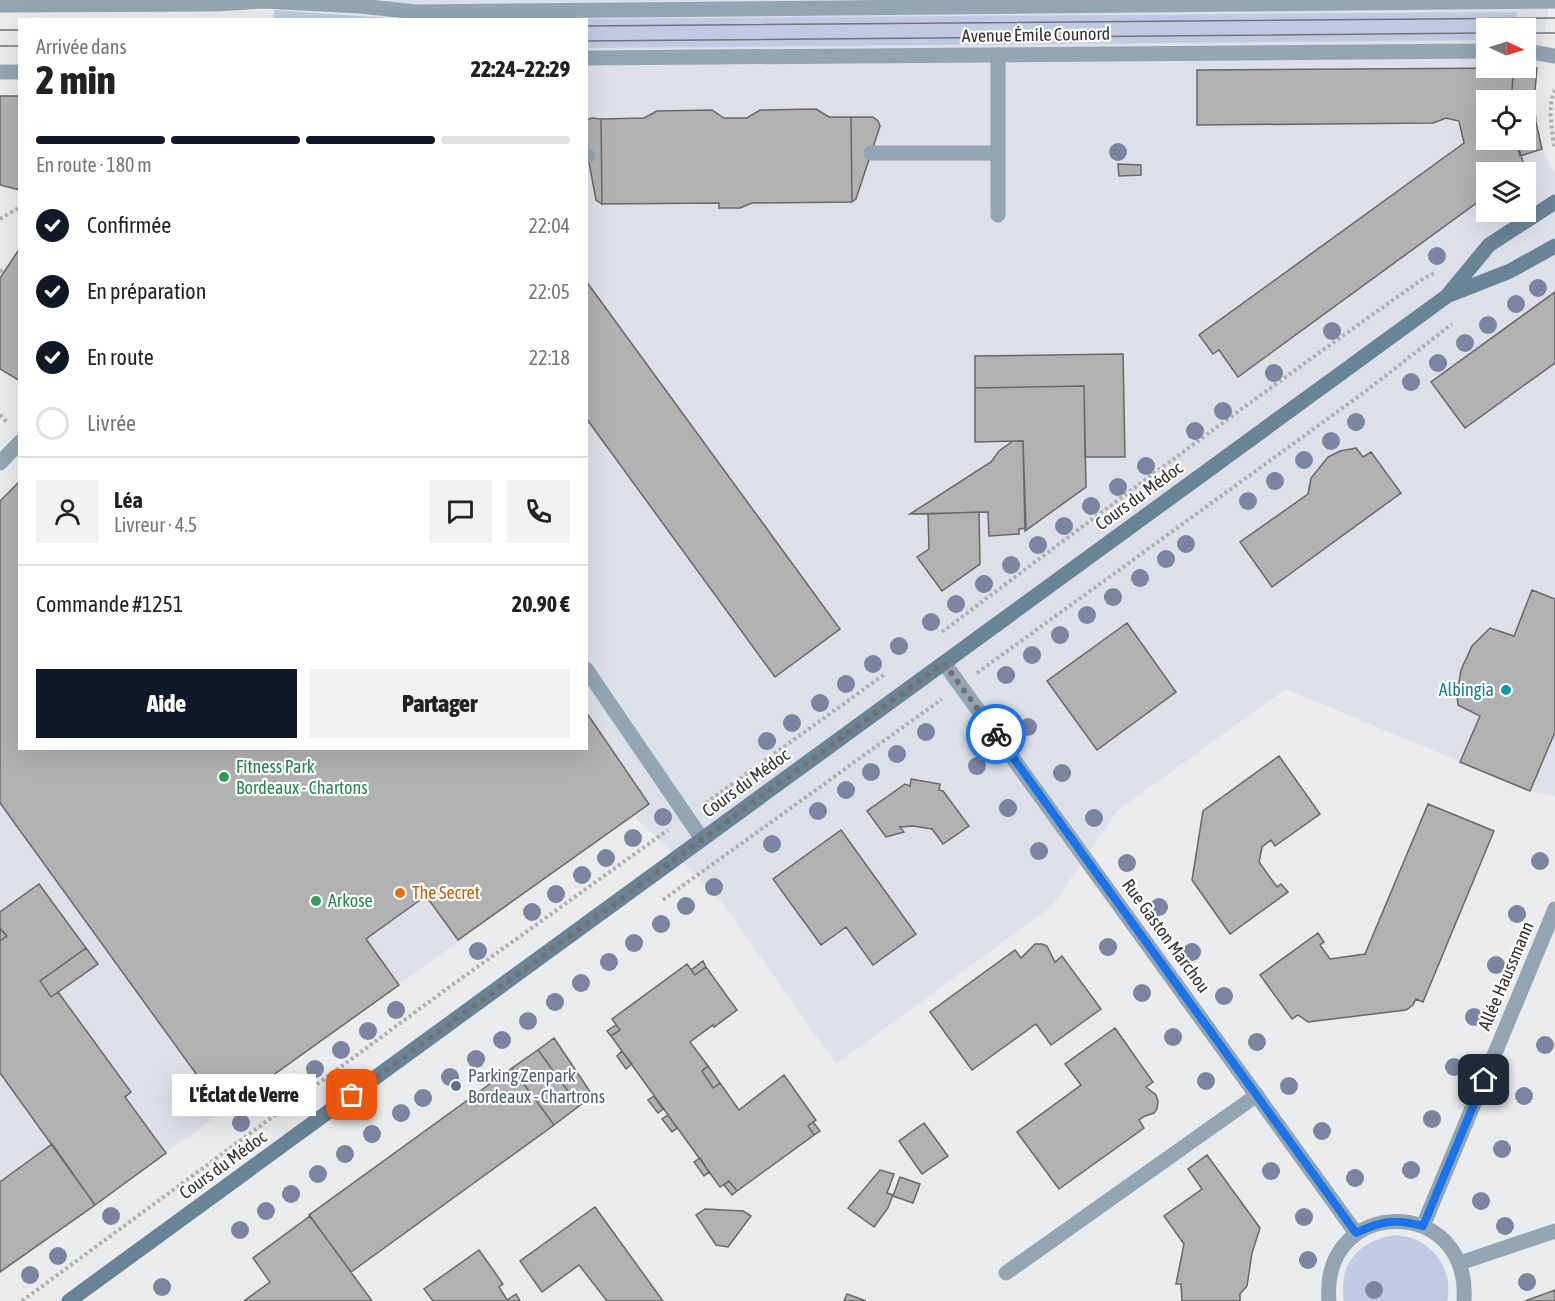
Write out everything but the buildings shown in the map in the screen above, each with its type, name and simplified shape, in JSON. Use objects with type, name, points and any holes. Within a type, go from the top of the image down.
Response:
[{"type":"main road","name":"Cours du Médoc","points":[[69,1301],[1447,296],[1489,245],[1555,202]]},
{"type":"main road","name":"Cours du Médoc","points":[[1447,296],[1510,271],[1555,246]]},
{"type":"street","name":"Avenue Émile Counord","points":[[0,4],[216,8],[263,1],[360,6],[417,12],[719,4],[1555,1]]},
{"type":"street","name":"Avenue Émile Counord","points":[[588,58],[1476,51]]},
{"type":"street","points":[[1536,53],[1555,56]]},
{"type":"street","points":[[998,55],[998,215]]},
{"type":"street","points":[[0,72],[18,72]]},
{"type":"street","points":[[871,153],[998,153]]},
{"type":"street","points":[[0,463],[18,444]]},
{"type":"street","name":"Rue Gaston Marchou","points":[[944,663],[1356,1233]]},
{"type":"street","points":[[588,672],[702,839]]},
{"type":"street","name":"Allée Haussmann","points":[[1423,1226],[1555,909]]},
{"type":"street","points":[[1006,1273],[1257,1095]]},
{"type":"street","points":[[1329,1301],[1328,1285],[1332,1265],[1342,1247],[1356,1233],[1377,1223],[1401,1220],[1423,1226],[1439,1234],[1451,1247],[1460,1263],[1465,1284],[1464,1301]]},
{"type":"street","points":[[1460,1263],[1555,1231]]},
{"type":"path","points":[[1555,90],[1551,97],[1555,149]]},
{"type":"path","points":[[0,219],[18,208]]},
{"type":"path","points":[[938,635],[1186,448],[1424,278],[1442,269]]},
{"type":"path","points":[[655,906],[1366,391],[1459,318]]},
{"type":"path","points":[[22,1301],[448,988],[891,669]]},
{"type":"shaded area","points":[[386,0],[1550,0],[1535,90],[1476,90],[1476,150],[1536,150],[1536,122],[1542,149],[1555,174],[1555,796],[1530,791],[1286,689],[1118,810],[1051,907],[836,1064],[719,898],[633,815],[0,1273],[0,500],[18,481],[18,750],[588,750],[588,18],[391,18]]},
{"type":"shaded area","points":[[274,10],[389,18],[274,18]]},
{"type":"shaded area","points":[[1517,12],[1517,18],[1476,18],[1476,40],[588,48],[588,19]]},
{"type":"shaded area","points":[[1395,1235],[1414,1239],[1431,1249],[1437,1256],[1448,1282],[1447,1301],[1344,1301],[1344,1276],[1354,1256],[1371,1242]]},
{"type":"tram line","points":[[588,26],[1555,18]]},
{"type":"tram line","points":[[0,30],[18,30]]},
{"type":"tram line","points":[[588,41],[1476,33]]},
{"type":"tram line","points":[[1536,33],[1555,33]]},
{"type":"tram line","points":[[0,46],[18,46]]},
{"type":"way so far","points":[[352,1095],[944,663],[996,734]]},
{"type":"place","name":"Albingia","points":[[1506,690]]},
{"type":"place","name":"Fitness Park Bordeaux - Chartons","points":[[224,777]]},
{"type":"place","name":"The Secret","points":[[400,893]]},
{"type":"place","name":"Arkose","points":[[316,901]]},
{"type":"place","name":"Parking Zenpark Bordeaux - Chartrons","points":[[456,1086]]},
{"type":"place","name":"L'Éclat de Verre","points":[[352,1095]]},
{"type":"route","points":[[996,734],[1356,1233],[1377,1223],[1401,1220],[1423,1226],[1484,1080]]}]
